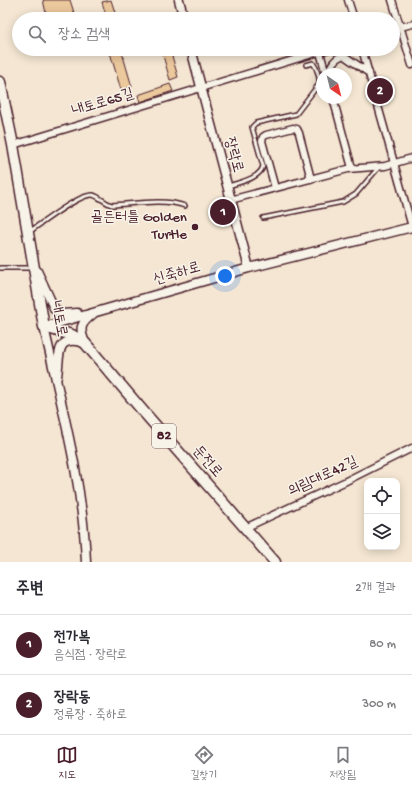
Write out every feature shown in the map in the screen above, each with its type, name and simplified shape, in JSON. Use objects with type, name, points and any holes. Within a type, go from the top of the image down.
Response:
[{"type":"main road","name":"내토로","points":[[0,82],[13,144],[44,326]]},
{"type":"main road","name":"둔전로","points":[[44,326],[72,335],[86,343],[142,410],[275,562]]},
{"type":"street","points":[[179,0],[182,12]]},
{"type":"street","points":[[348,0],[352,12]]},
{"type":"street","points":[[392,0],[396,12]]},
{"type":"street","points":[[412,24],[400,27],[412,66]]},
{"type":"street","name":"장락로","points":[[193,56],[249,268]]},
{"type":"street","name":"내토로65길","points":[[13,144],[306,56]]},
{"type":"street","points":[[321,56],[325,68]]},
{"type":"street","points":[[330,68],[336,58],[341,56]]},
{"type":"street","points":[[344,56],[369,73]]},
{"type":"street","points":[[364,56],[393,164],[412,227]]},
{"type":"street","points":[[335,104],[352,168]]},
{"type":"street","points":[[274,188],[262,141],[266,135],[293,128],[297,129],[300,133],[311,179]]},
{"type":"street","points":[[230,200],[352,168],[379,167],[412,158]]},
{"type":"street","name":"신죽하로","points":[[44,326],[249,268],[412,227]]},
{"type":"street","points":[[33,264],[49,300],[55,310],[59,313],[66,314],[97,311]]},
{"type":"street","points":[[86,343],[82,333],[82,327],[86,320],[97,311]]},
{"type":"street","name":"내토로","points":[[44,326],[82,507],[85,531],[86,562]]},
{"type":"street","points":[[56,382],[60,350],[63,344],[69,340],[86,343]]},
{"type":"street","name":"의림대로42길","points":[[245,528],[344,482],[412,448]]},
{"type":"lane","points":[[227,186],[252,178],[262,170],[263,166],[252,125],[296,114],[319,84],[319,79],[313,63],[306,65]]},
{"type":"lane","points":[[263,218],[343,202],[356,194],[379,167]]},
{"type":"lane","points":[[28,233],[76,200],[87,196],[93,195],[112,205],[155,202],[174,203],[185,206]]},
{"type":"lane","points":[[0,268],[33,264]]},
{"type":"building","points":[[43,0],[70,0],[74,12],[46,12]]},
{"type":"building","points":[[111,0],[115,12],[105,12],[102,2]]},
{"type":"building","points":[[111,56],[123,56],[132,87],[121,90]]},
{"type":"building","points":[[163,56],[172,56],[178,77],[170,80]]},
{"type":"building","points":[[170,84],[173,91],[140,102],[138,95]]},
{"type":"place","name":"장락동","points":[[380,91]]},
{"type":"place","name":"전가복","points":[[223,212]]},
{"type":"place","name":"골든터틀 Golden Turtle","points":[[195,227]]}]
